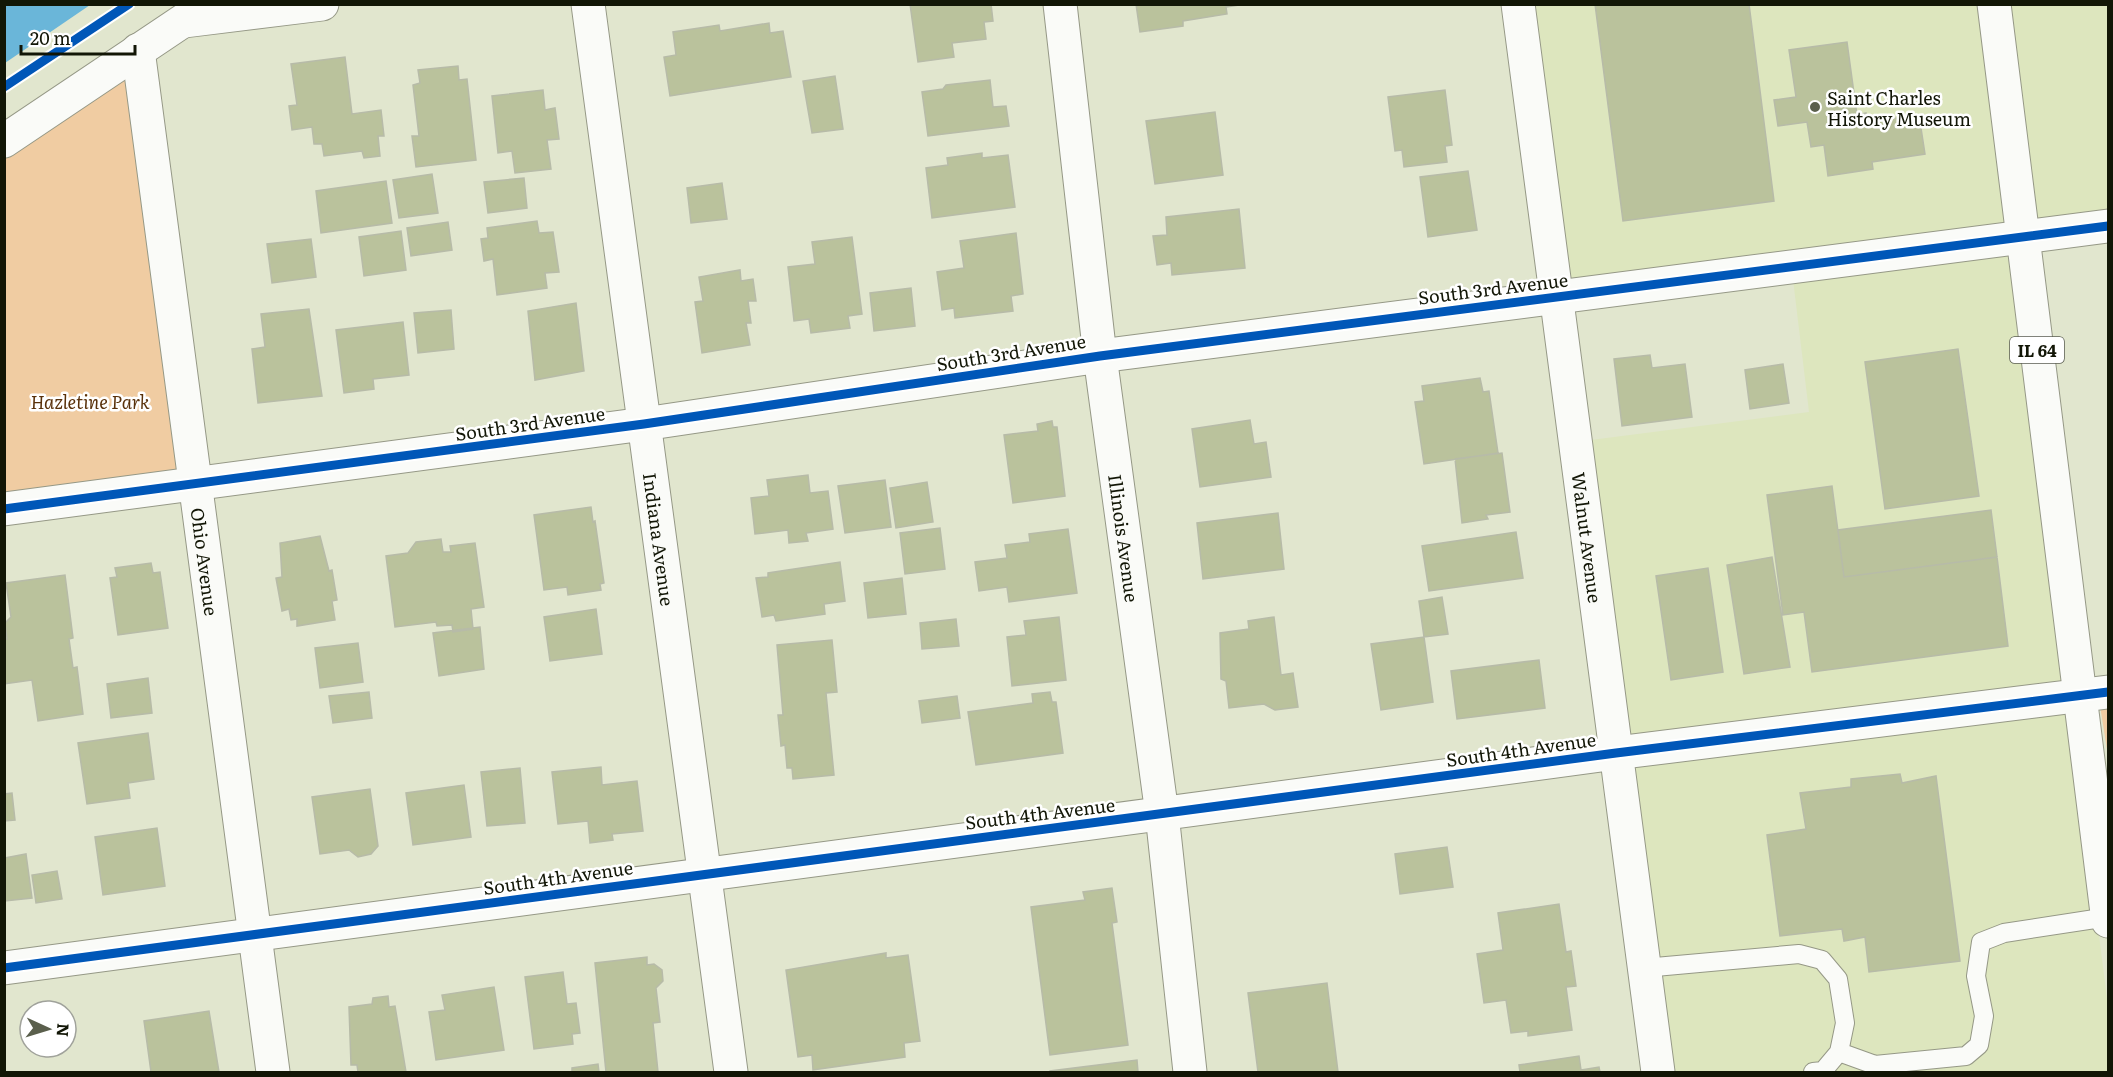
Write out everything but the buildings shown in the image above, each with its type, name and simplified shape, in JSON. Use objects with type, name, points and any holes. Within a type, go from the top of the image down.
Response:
[{"type":"street","points":[[4,141],[196,13],[322,4]]},
{"type":"street","name":"Indiana Avenue","points":[[588,4],[731,1072]]},
{"type":"street","name":"Illinois Avenue","points":[[1060,4],[1100,356],[1162,814],[1190,1072]]},
{"type":"street","name":"Walnut Avenue","points":[[1518,4],[1658,1072]]},
{"type":"street","name":"IL 64","points":[[1994,4],[2023,235],[2094,694],[2108,919]]},
{"type":"street","name":"Ohio Avenue","points":[[138,50],[273,1072]]},
{"type":"street","name":"South 3rd Avenue","points":[[4,509],[644,424],[1100,356],[2023,235],[2109,226]]},
{"type":"street","name":"South 4th Avenue","points":[[4,968],[1616,753],[2094,694]]},
{"type":"lane","points":[[1839,1053],[1875,1065],[1966,1056],[1978,1045],[1984,1016],[1976,976],[1981,942],[2004,933],[2108,919]]},
{"type":"lane","points":[[1644,968],[1799,954],[1822,960],[1839,979],[1845,1023],[1839,1053],[1823,1071],[1813,1072]]},
{"type":"shaded area","points":[[1523,5],[1986,5],[2015,229],[1564,288]]},
{"type":"shaded area","points":[[2002,5],[2108,5],[2108,219],[2030,228]]},
{"type":"shaded area","points":[[2014,246],[2069,687],[1623,745],[1583,441],[1809,412],[1792,271]]},
{"type":"shaded area","points":[[2070,708],[2108,1006],[2108,1072],[1669,1072],[1627,763]]},
{"type":"green space","name":"Hazletine Park","points":[[130,72],[187,477],[5,500],[5,153]]},
{"type":"green space","points":[[2108,692],[2108,756],[2098,693]]},
{"type":"water","points":[[5,4],[90,4],[90,5],[5,63]]},
{"type":"cycle path","points":[[4,87],[129,4]]},
{"type":"cycle path","points":[[4,509],[644,424],[1100,356],[2108,226]]},
{"type":"cycle path","points":[[4,968],[1616,753],[2108,692]]},
{"type":"place","name":"Saint Charles History Museum","points":[[1815,107]]}]
